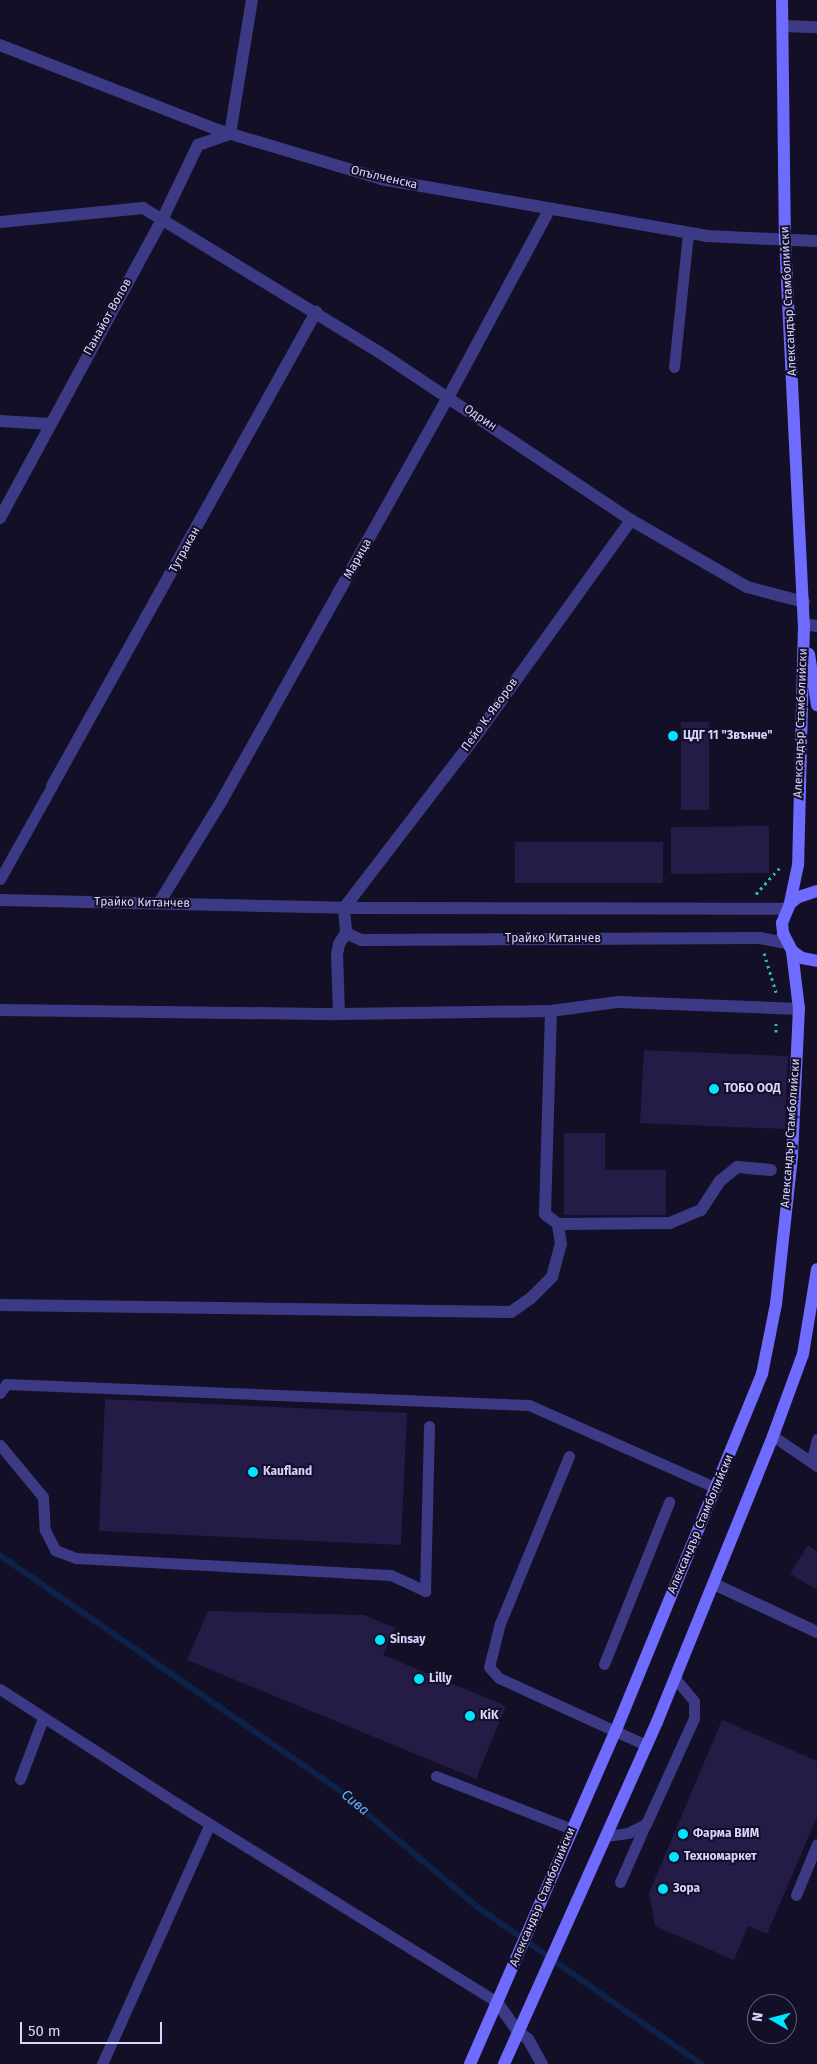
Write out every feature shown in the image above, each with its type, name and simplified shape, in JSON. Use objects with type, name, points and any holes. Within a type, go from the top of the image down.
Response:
[{"type":"main road","name":"Александър Стамболийски","points":[[782,0],[785,240],[804,602],[811,625],[817,705]]},
{"type":"main road","name":"Александър Стамболийски","points":[[470,2064],[616,1730],[762,1374],[776,1304],[792,1156],[799,1008],[789,947],[782,923],[789,907],[798,865],[811,625]]},
{"type":"main road","points":[[789,907],[798,897],[817,892]]},
{"type":"main road","points":[[789,947],[802,958],[817,961]]},
{"type":"main road","points":[[504,2064],[675,1678],[773,1436],[803,1354],[817,1269]]},
{"type":"street","points":[[230,134],[252,0]]},
{"type":"street","points":[[783,26],[817,27]]},
{"type":"street","name":"Опълченска","points":[[0,45],[230,134],[380,179],[688,233],[817,241]]},
{"type":"street","name":"Панайот Волов","points":[[0,518],[162,218],[198,145],[230,134]]},
{"type":"street","name":"Одрин","points":[[0,222],[142,208],[162,218],[316,312],[449,396],[631,520],[747,586],[804,602]]},
{"type":"street","name":"Марица","points":[[159,903],[227,791],[449,396],[549,210]]},
{"type":"street","name":"Тутракан","points":[[52,786],[316,312]]},
{"type":"street","points":[[0,421],[50,424]]},
{"type":"street","name":"Пейо К. Яворов","points":[[344,908],[472,740],[631,520]]},
{"type":"street","name":"Трайко Китанчев","points":[[0,900],[344,908],[789,907]]},
{"type":"street","points":[[339,1014],[338,955],[339,944],[346,933],[344,908]]},
{"type":"street","name":"Трайко Китанчев","points":[[346,933],[361,940],[760,938],[789,947]]},
{"type":"street","points":[[0,1010],[339,1014],[551,1011],[618,1002],[799,1008]]},
{"type":"street","points":[[551,1011],[546,1214],[558,1224],[670,1223],[701,1210],[720,1181],[736,1167],[771,1170]]},
{"type":"street","points":[[0,1305],[511,1312],[531,1298],[552,1278],[561,1244],[558,1224]]},
{"type":"street","points":[[714,1584],[817,1632]]},
{"type":"street","points":[[497,2002],[518,2032],[528,2039],[542,2064]]},
{"type":"lane","points":[[674,367],[688,233]]},
{"type":"lane","points":[[0,879],[52,786]]},
{"type":"lane","points":[[0,1393],[6,1384],[529,1406],[716,1488]]},
{"type":"lane","points":[[0,1445],[43,1497],[45,1530],[55,1550],[76,1558],[390,1575],[425,1591],[429,1426]]},
{"type":"lane","points":[[773,1436],[814,1464],[817,1439]]},
{"type":"lane","points":[[570,1456],[500,1623],[489,1667],[499,1678],[646,1744]]},
{"type":"lane","points":[[604,1664],[669,1502]]},
{"type":"lane","points":[[620,1882],[694,1718],[694,1700],[675,1678]]},
{"type":"lane","points":[[0,1689],[210,1824],[497,2002]]},
{"type":"lane","points":[[20,1779],[43,1718]]},
{"type":"lane","points":[[436,1776],[572,1829]]},
{"type":"lane","points":[[102,2064],[210,1824]]},
{"type":"lane","points":[[606,1836],[628,1833],[646,1824]]},
{"type":"lane","points":[[796,1895],[817,1844]]},
{"type":"path","points":[[761,908],[755,892],[784,864],[798,865]]},
{"type":"path","points":[[760,938],[777,996]]},
{"type":"building","points":[[681,722],[709,722],[709,810],[681,810]]},
{"type":"building","points":[[769,826],[769,873],[671,874],[671,827]]},
{"type":"building","points":[[515,842],[663,842],[663,883],[515,883]]},
{"type":"building","name":"ТОБО ООД","points":[[644,1050],[788,1056],[785,1129],[640,1123]]},
{"type":"building","points":[[564,1133],[605,1133],[605,1170],[666,1170],[666,1215],[564,1215]]},
{"type":"building","name":"Kaufland","points":[[105,1399],[407,1413],[401,1545],[99,1531]]},
{"type":"building","points":[[808,1545],[817,1551],[817,1590],[790,1574]]},
{"type":"building","points":[[208,1611],[364,1615],[395,1628],[383,1655],[506,1706],[476,1779],[187,1660]]},
{"type":"building","points":[[722,1720],[817,1761],[817,1817],[767,1934],[748,1926],[734,1960],[655,1926],[649,1893]]},
{"type":"waterway","name":"Сива","points":[[0,1555],[337,1788],[478,1907],[701,2064]]},
{"type":"place","name":"ЦДГ 11 \"Звънче\"","points":[[673,736]]},
{"type":"place","name":"ТОБО ООД","points":[[714,1089]]},
{"type":"place","name":"Kaufland","points":[[253,1472]]},
{"type":"place","name":"Sinsay","points":[[380,1640]]},
{"type":"place","name":"Lilly","points":[[419,1679]]},
{"type":"place","name":"KiK","points":[[470,1716]]},
{"type":"place","name":"Фарма ВИМ","points":[[683,1834]]},
{"type":"place","name":"Техномаркет","points":[[674,1857]]},
{"type":"place","name":"Зора","points":[[663,1889]]}]
